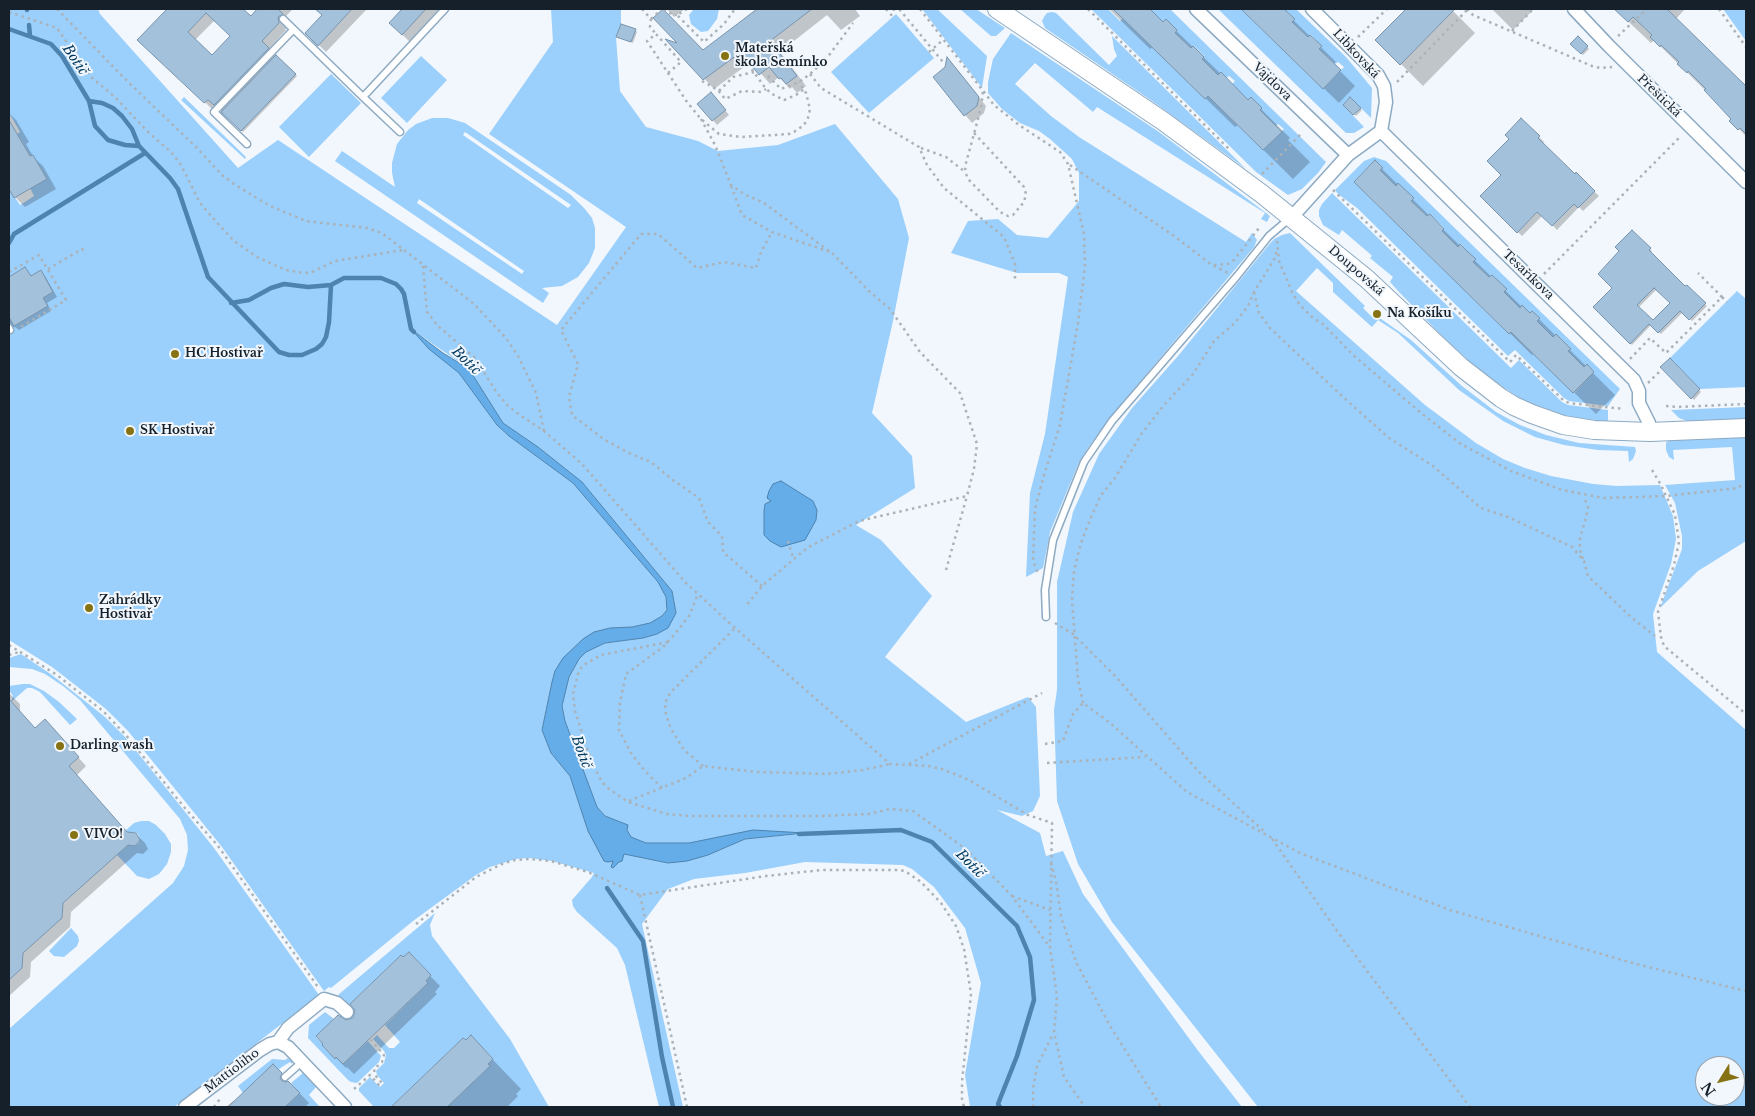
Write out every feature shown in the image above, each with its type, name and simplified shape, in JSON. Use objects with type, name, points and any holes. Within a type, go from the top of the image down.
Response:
[{"type":"street","name":"Doupovská","points":[[997,9],[1164,121],[1288,220],[1367,279],[1461,367],[1501,398],[1532,414],[1563,425],[1594,430],[1650,432],[1746,428]]},
{"type":"street","name":"Vajdova","points":[[1196,9],[1348,155]]},
{"type":"street","name":"Libkovská","points":[[1312,9],[1372,68],[1381,80],[1384,86],[1386,102],[1381,132]]},
{"type":"street","name":"Přeštická","points":[[1574,9],[1746,182]]},
{"type":"street","points":[[1288,220],[1348,155],[1381,132]]},
{"type":"street","name":"Tesaříkova","points":[[1381,132],[1621,367],[1638,387],[1639,403],[1649,423],[1650,432]]},
{"type":"street","points":[[345,1107],[288,1047],[278,1042],[288,1028],[324,999],[337,1003],[346,1012]]},
{"type":"street","name":"Mattioliho","points":[[185,1107],[260,1050],[278,1042]]},
{"type":"lane","points":[[363,97],[445,9]]},
{"type":"lane","points":[[282,19],[400,132]]},
{"type":"lane","points":[[247,144],[214,112],[293,30]]},
{"type":"lane","points":[[1046,617],[1045,590],[1053,540],[1084,462],[1112,421],[1269,236],[1288,220]]},
{"type":"lane","points":[[285,1077],[302,1062]]},
{"type":"path","points":[[57,9],[222,175],[234,184],[270,206],[306,220],[367,228],[382,233],[474,304],[506,338],[518,356],[536,393],[544,431]]},
{"type":"path","points":[[642,9],[651,19]]},
{"type":"path","points":[[668,73],[681,62],[650,27],[651,19],[663,9],[677,15],[704,42],[724,24],[735,9]]},
{"type":"path","points":[[677,15],[687,9]]},
{"type":"path","points":[[886,9],[893,17]]},
{"type":"path","points":[[886,9],[900,10],[943,62]]},
{"type":"path","points":[[920,9],[994,105],[1019,125],[1060,152],[1068,164],[1084,234],[1085,266],[1078,323],[1060,425],[1035,509],[1033,562],[1045,590]]},
{"type":"path","points":[[1088,9],[1236,156]]},
{"type":"path","points":[[1353,39],[1355,37],[1359,38],[1387,9]]},
{"type":"path","points":[[1394,85],[1467,9],[1474,15],[1596,67],[1629,66]]},
{"type":"path","points":[[1512,31],[1533,9]]},
{"type":"path","points":[[1609,46],[1647,9]]},
{"type":"path","points":[[1719,9],[1746,47]]},
{"type":"path","points":[[9,12],[57,28],[91,77],[115,97],[148,132],[171,152],[181,165],[200,203],[234,242],[256,257],[286,270],[304,273],[312,272],[335,261],[403,250]]},
{"type":"path","points":[[768,76],[780,89],[800,82],[827,58],[853,22]]},
{"type":"path","points":[[656,34],[647,40],[701,119],[715,145],[742,215],[772,232],[834,254]]},
{"type":"path","points":[[929,52],[943,40]]},
{"type":"path","points":[[737,59],[745,60],[766,89],[784,100],[804,89]]},
{"type":"path","points":[[719,91],[733,78],[754,72]]},
{"type":"path","points":[[810,74],[821,88],[919,147],[946,158],[965,171]]},
{"type":"path","points":[[702,81],[719,91],[725,99],[742,91],[760,92],[766,89]]},
{"type":"path","points":[[701,119],[719,134],[741,137],[789,134],[801,128],[808,118],[809,104],[800,82]]},
{"type":"path","points":[[974,133],[1024,187],[1026,194],[1024,202],[1013,215],[1008,216],[1000,212],[968,179],[965,171],[974,133],[981,108],[983,91]]},
{"type":"path","points":[[1539,279],[1690,126]]},
{"type":"path","points":[[1259,176],[1301,134]]},
{"type":"path","points":[[919,147],[927,166],[944,188],[1004,237],[1015,264],[1015,281]]},
{"type":"path","points":[[1068,164],[1174,236],[1212,265],[1237,276]]},
{"type":"path","points":[[1324,182],[1510,362],[1516,355],[1563,400],[1569,403],[1624,409]]},
{"type":"path","points":[[731,185],[744,194],[764,203],[834,254],[870,292],[890,309],[920,352],[960,393],[977,444],[974,469],[946,570]]},
{"type":"path","points":[[1288,220],[1278,241],[1275,258],[1254,292],[1248,306],[1235,323],[1214,342],[1194,374],[1165,404],[1142,433],[1115,478],[1101,495],[1081,543],[1074,571],[1072,600],[1073,634],[1078,680],[1083,703],[1109,722],[1187,792],[1300,853],[1450,910],[1636,964],[1746,991]]},
{"type":"path","points":[[1212,265],[1228,264],[1234,260],[1259,228]]},
{"type":"path","points":[[762,586],[723,552],[722,536],[708,522],[699,498],[651,462],[630,454],[605,440],[572,415],[569,397],[578,364],[561,330],[641,234],[658,234],[697,268],[724,262],[756,268],[761,252],[772,232]]},
{"type":"path","points":[[1277,248],[1279,261],[1292,292],[1299,304],[1312,317],[1324,325],[1353,355],[1421,413],[1461,444],[1510,472],[1562,490],[1604,498],[1667,496],[1737,488],[1746,483]]},
{"type":"path","points":[[48,269],[82,249],[86,254]]},
{"type":"path","points":[[9,272],[39,255],[66,300],[10,330]]},
{"type":"path","points":[[423,266],[427,312],[437,325],[475,358],[497,393],[507,404],[544,431],[582,464],[686,583],[890,764]]},
{"type":"path","points":[[1698,273],[1727,302]]},
{"type":"path","points":[[1254,292],[1259,313],[1270,328],[1389,438],[1433,466],[1481,508],[1508,517],[1572,547],[1584,560]]},
{"type":"path","points":[[1621,367],[1650,338],[1666,353],[1722,297]]},
{"type":"path","points":[[1647,384],[1662,369]]},
{"type":"path","points":[[1666,406],[1746,404]]},
{"type":"path","points":[[1652,470],[1667,496],[1675,515],[1679,542],[1674,565],[1658,612],[1664,646],[1746,714]]},
{"type":"path","points":[[746,606],[762,586],[793,558],[807,548],[859,521],[967,496]]},
{"type":"path","points":[[1585,499],[1588,508],[1586,522],[1580,537],[1580,550],[1588,576],[1632,618],[1655,636]]},
{"type":"path","points":[[788,541],[793,558]]},
{"type":"path","points":[[662,788],[644,770],[631,753],[620,730],[620,702],[626,674],[668,642],[688,616],[698,594]]},
{"type":"path","points":[[1046,617],[1073,634],[1116,677],[1198,771],[1271,837],[1340,934],[1470,1107]]},
{"type":"path","points":[[735,628],[670,694],[665,703],[666,715],[671,729],[684,750],[703,766],[757,772],[827,774],[863,770],[890,764],[942,769],[969,780],[1028,815],[1052,822],[1050,947],[1057,998],[1054,1032],[1064,1077],[1084,1107]]},
{"type":"path","points":[[668,642],[601,656],[582,666],[575,681],[573,694],[574,711],[591,761],[602,782],[628,802],[667,814],[689,816],[820,816],[868,814],[890,809],[913,811],[967,850],[1012,896],[1050,947]]},
{"type":"path","points":[[9,645],[51,671],[95,705],[126,734],[184,807],[218,846],[322,993]]},
{"type":"path","points":[[9,655],[20,651]]},
{"type":"path","points":[[908,765],[1042,693]]},
{"type":"path","points":[[1045,744],[1063,741],[1073,714],[1083,703]]},
{"type":"path","points":[[1047,763],[1147,756]]},
{"type":"path","points":[[628,802],[686,778],[703,766]]},
{"type":"path","points":[[1050,858],[1056,881],[1061,917],[1076,962],[1110,1026],[1161,1107]]},
{"type":"path","points":[[416,924],[476,877],[497,866],[515,860],[551,861],[588,872],[640,895],[766,876],[821,870],[898,870],[912,874],[941,903],[956,926],[964,949],[971,994],[962,1082],[964,1107]]},
{"type":"path","points":[[640,895],[687,1107]]},
{"type":"path","points":[[1012,896],[1050,910]]},
{"type":"path","points":[[1033,1107],[1033,1089],[1037,1066],[1054,1032]]},
{"type":"path","points":[[354,1089],[382,1062],[384,1055],[370,1039]]},
{"type":"path","points":[[370,1074],[379,1085],[382,1083],[375,1075],[374,1069]]},
{"type":"path","points":[[214,1107],[220,1099]]},
{"type":"shaded area","points":[[9,9],[98,9],[100,14],[238,168],[278,140],[557,325],[626,227],[489,134],[553,42],[551,9],[621,9],[621,24],[616,37],[620,91],[646,127],[698,141],[718,151],[778,145],[835,124],[898,199],[909,238],[893,321],[872,413],[912,456],[915,488],[856,525],[881,540],[932,596],[885,657],[966,722],[1028,697],[1036,707],[1040,796],[1033,811],[1022,816],[997,810],[1040,833],[1046,856],[1063,851],[1083,894],[1199,1052],[1242,1107],[970,1107],[965,1075],[981,983],[965,928],[934,887],[912,869],[903,865],[805,862],[745,873],[694,879],[668,889],[642,924],[683,1107],[659,1107],[625,965],[617,948],[577,912],[573,906],[572,900],[594,873],[552,861],[529,858],[516,859],[490,867],[413,921],[331,988],[329,987],[324,991],[222,847],[128,731],[106,709],[52,667],[9,640],[9,189],[20,205],[34,196],[30,188],[33,155],[30,156],[17,134],[20,132],[9,113]],"holes":[[[414,331],[469,369],[503,423],[538,447],[582,482],[672,591],[676,613],[657,634],[643,638],[605,643],[586,652],[579,659],[569,677],[562,706],[565,721],[597,807],[605,816],[627,825],[627,830],[631,837],[646,843],[689,843],[706,840],[800,834],[745,839],[708,855],[668,863],[624,854],[588,831],[570,776],[551,753],[542,730],[552,683],[610,628],[632,627],[650,623],[662,616],[667,610],[666,597],[658,582],[573,483],[497,425],[459,373]]]},
{"type":"shaded area","points":[[694,9],[719,9],[717,19],[708,31],[701,32],[691,24],[689,15]]},
{"type":"shaded area","points":[[922,9],[937,9],[987,56],[982,88]]},
{"type":"shaded area","points":[[960,9],[976,9],[1005,28],[996,36],[991,36]]},
{"type":"shaded area","points":[[1091,9],[1108,9],[1120,21],[1123,18],[1205,99],[1208,96],[1263,150],[1284,129],[1278,124],[1276,126],[1260,110],[1262,108],[1251,97],[1248,100],[1232,84],[1235,81],[1229,76],[1226,78],[1218,75],[1202,59],[1204,56],[1194,46],[1191,48],[1175,33],[1177,30],[1166,19],[1163,22],[1150,9],[1170,9],[1326,162],[1302,189],[1288,195],[1256,172]]},
{"type":"shaded area","points":[[1218,9],[1241,9],[1323,89],[1344,67],[1338,62],[1335,64],[1319,49],[1321,46],[1311,35],[1308,37],[1292,22],[1294,19],[1284,9],[1296,9],[1346,57],[1372,88],[1371,118],[1350,97],[1343,105],[1364,127],[1354,133],[1346,133]]},
{"type":"shaded area","points":[[1723,9],[1746,9],[1746,41]]},
{"type":"shaded area","points":[[1047,13],[1056,13],[1109,65],[1117,56],[1112,36],[1246,169],[1155,103],[1045,28],[1042,21]]},
{"type":"shaded area","points":[[896,14],[934,58],[869,113],[831,72]]},
{"type":"shaded area","points":[[1011,33],[1159,132],[1270,216],[1267,222],[1261,219],[1265,213],[1097,107],[1093,112],[1035,63],[1015,84],[1051,116],[1079,137],[1246,242],[1252,233],[1257,240],[1254,247],[1123,402],[1090,445],[1079,462],[1050,532],[1043,568],[1026,577],[1030,493],[1045,434],[1068,277],[1059,273],[1017,273],[951,253],[968,221],[998,219],[1017,235],[1048,238],[1079,201],[1079,173],[1072,159],[1039,131],[1020,123],[1002,109],[988,93],[988,82],[993,59]]},
{"type":"shaded area","points":[[421,56],[447,80],[407,123],[381,98]]},
{"type":"shaded area","points":[[331,74],[361,103],[309,157],[279,127]]},
{"type":"shaded area","points":[[184,97],[246,157],[245,159],[181,100]]},
{"type":"shaded area","points":[[432,118],[448,118],[465,123],[571,195],[592,218],[595,228],[595,248],[589,263],[578,277],[562,286],[542,288],[549,293],[543,303],[335,161],[342,151],[395,187],[392,163],[397,144],[408,130],[416,124]],"holes":[[[465,132],[571,205],[568,208],[463,135]],[[419,199],[524,271],[522,274],[417,203]]]},
{"type":"shaded area","points":[[1374,157],[1386,161],[1620,389],[1608,406],[1569,401],[1515,350],[1508,356],[1357,208],[1338,194],[1335,190],[1364,161]],"holes":[[[1375,160],[1383,168],[1380,170],[1427,216],[1430,214],[1444,228],[1442,231],[1458,247],[1461,244],[1475,259],[1473,262],[1489,277],[1492,275],[1506,289],[1504,292],[1520,308],[1522,305],[1530,313],[1532,311],[1539,318],[1537,321],[1553,337],[1556,334],[1570,348],[1568,351],[1584,367],[1587,365],[1594,372],[1574,393],[1511,332],[1509,334],[1354,182]]]},
{"type":"shaded area","points":[[1332,193],[1511,368],[1519,360],[1562,402],[1568,405],[1608,410],[1608,423],[1572,418],[1522,400],[1480,371],[1399,292],[1390,282],[1393,277],[1370,258],[1372,256],[1369,253],[1342,230],[1339,235],[1323,225],[1319,216],[1319,210]]},
{"type":"shaded area","points":[[1290,233],[1365,306],[1363,308],[1371,316],[1374,314],[1411,340],[1462,386],[1496,412],[1520,425],[1546,435],[1579,443],[1635,447],[1636,451],[1633,459],[1629,462],[1628,451],[1598,450],[1564,445],[1535,437],[1503,421],[1459,390],[1398,333],[1378,320],[1372,327],[1333,292],[1333,283],[1317,268],[1296,291],[1425,405],[1476,443],[1503,459],[1551,476],[1593,484],[1617,486],[1660,485],[1673,516],[1676,539],[1671,564],[1653,614],[1657,652],[1746,730],[1746,1107],[1258,1107],[1112,922],[1078,864],[1057,801],[1054,710],[1057,690],[1057,582],[1073,512],[1099,454],[1132,408],[1178,356],[1274,239]]},
{"type":"shaded area","points":[[1737,291],[1746,299],[1746,387],[1700,389],[1670,358]]},
{"type":"shaded area","points":[[411,329],[443,353],[469,369],[503,423],[538,447],[582,482],[672,591],[676,613],[668,628],[643,638],[605,643],[586,652],[579,659],[569,677],[562,706],[565,721],[597,807],[605,816],[628,825],[627,830],[631,837],[646,843],[689,843],[753,830],[805,833],[745,839],[708,855],[687,861],[668,863],[624,854],[622,861],[613,868],[611,867],[613,861],[604,861],[588,831],[570,776],[551,753],[542,730],[552,682],[555,671],[563,658],[583,639],[594,632],[610,628],[632,627],[650,623],[662,616],[667,610],[666,597],[658,582],[573,483],[497,425],[459,373],[429,349]]},
{"type":"shaded area","points":[[1746,407],[1746,420],[1687,421],[1679,418],[1671,410]]},
{"type":"shaded area","points":[[1746,437],[1746,541],[1698,571],[1660,608],[1682,549],[1682,536],[1675,503],[1665,485],[1735,480],[1732,447],[1673,450],[1674,460],[1669,457],[1666,443],[1670,439]]},
{"type":"shaded area","points":[[781,481],[813,501],[817,510],[816,520],[805,540],[781,547],[764,535],[764,511],[765,504],[771,501],[767,498],[769,491],[773,484]]},
{"type":"shaded area","points":[[21,654],[52,675],[105,717],[125,737],[214,848],[319,995],[174,1107],[9,1107],[9,1029],[173,883],[184,866],[188,850],[187,835],[180,819],[80,700],[45,674],[32,669],[9,667],[9,658]]},
{"type":"shaded area","points":[[30,684],[44,691],[77,719],[70,725],[40,692],[32,688],[27,688],[11,702],[13,696],[9,686]]},
{"type":"shaded area","points":[[149,821],[156,825],[171,844],[171,852],[167,864],[159,874],[149,879],[137,876],[117,855],[128,845],[138,844],[140,840],[138,834],[134,832],[128,833],[126,830],[134,823]]},
{"type":"shaded area","points":[[435,913],[430,925],[432,936],[510,1039],[549,1107],[447,1107],[490,1066],[488,1064],[493,1059],[471,1036],[466,1040],[463,1038],[391,1107],[374,1107],[359,1091],[359,1088],[370,1077],[380,1087],[384,1083],[376,1071],[384,1063],[386,1055],[373,1039],[377,1035],[389,1048],[394,1048],[400,1042],[385,1025],[428,983],[426,981],[431,975],[409,952],[403,957],[401,955],[348,1006],[338,995]]},
{"type":"shaded area","points":[[71,928],[78,936],[77,946],[64,957],[54,956],[49,951]]},
{"type":"shaded area","points":[[325,1012],[334,1019],[316,1037],[335,1058],[343,1064],[368,1041],[381,1056],[379,1062],[357,1083],[348,1080],[308,1038],[309,1025]]},
{"type":"shaded area","points":[[288,1058],[292,1061],[292,1064],[290,1062],[243,1093],[238,1086],[272,1059],[285,1060]]},
{"type":"shaded area","points":[[303,1073],[316,1087],[309,1095],[320,1107],[285,1107],[300,1093],[291,1083]]},
{"type":"building","points":[[167,9],[243,9],[251,16],[257,9],[278,9],[283,14],[278,17],[279,23],[262,41],[269,48],[214,105],[208,100],[204,103],[137,40]],"holes":[[[206,13],[230,36],[212,55],[188,32]]]},
{"type":"building","points":[[315,9],[352,9],[318,46],[305,33],[322,15]]},
{"type":"building","points":[[402,9],[426,9],[402,35],[389,23]]},
{"type":"building","points":[[663,9],[703,50],[757,9],[812,9],[770,41],[797,76],[786,84],[769,67],[759,75],[741,52],[703,80],[665,39],[677,43],[653,18]]},
{"type":"building","points":[[1113,9],[1150,9],[1163,22],[1166,19],[1177,30],[1175,33],[1191,48],[1193,46],[1204,57],[1202,59],[1218,75],[1221,72],[1248,100],[1251,97],[1262,108],[1260,110],[1282,132],[1263,150],[1208,96],[1205,99]]},
{"type":"building","points":[[1241,9],[1284,9],[1295,19],[1292,22],[1308,37],[1310,35],[1322,46],[1319,49],[1341,70],[1323,89]]},
{"type":"building","points":[[1406,9],[1455,9],[1400,65],[1375,40]]},
{"type":"building","points":[[1614,9],[1667,9],[1746,86],[1746,134],[1740,128],[1738,130],[1729,121],[1731,119],[1704,90],[1706,89],[1688,71],[1687,73],[1677,64],[1679,62],[1661,45],[1660,47],[1650,37],[1652,35],[1633,17],[1628,22]]},
{"type":"building","points":[[621,24],[636,29],[631,42],[616,37]]},
{"type":"building","points":[[1578,36],[1588,46],[1581,54],[1570,44]]},
{"type":"building","points":[[276,55],[296,74],[241,131],[221,112]]},
{"type":"building","points":[[947,57],[979,97],[977,106],[964,116],[933,77],[945,67]]},
{"type":"building","points":[[711,92],[726,110],[712,121],[697,104]]},
{"type":"building","points":[[1350,97],[1361,108],[1353,115],[1343,105]]},
{"type":"building","points":[[1521,118],[1540,136],[1538,138],[1595,191],[1578,208],[1574,204],[1552,226],[1537,212],[1517,233],[1480,196],[1501,175],[1487,161],[1509,139],[1505,135]]},
{"type":"building","points":[[9,120],[30,156],[33,155],[47,179],[14,198],[9,189]]},
{"type":"building","points":[[1375,160],[1383,168],[1380,170],[1396,186],[1398,183],[1414,198],[1411,201],[1427,216],[1430,214],[1444,229],[1442,231],[1458,247],[1460,244],[1476,259],[1473,262],[1489,277],[1492,275],[1507,289],[1504,292],[1520,308],[1522,305],[1530,313],[1532,311],[1540,318],[1537,321],[1553,337],[1556,334],[1571,349],[1568,351],[1584,367],[1587,364],[1594,372],[1573,393],[1511,332],[1509,334],[1354,182]]},
{"type":"building","points":[[1632,230],[1685,286],[1687,285],[1706,303],[1689,320],[1680,311],[1658,333],[1649,324],[1630,344],[1593,307],[1612,288],[1598,274],[1619,251],[1615,247]],"holes":[[[1654,288],[1670,303],[1653,320],[1637,305]]]},
{"type":"building","points":[[25,267],[31,276],[41,270],[53,292],[43,298],[48,306],[14,326],[9,317],[9,277]]},
{"type":"building","points":[[1670,358],[1700,389],[1691,399],[1660,367]]},
{"type":"building","name":"VIVO!","points":[[9,699],[35,728],[45,719],[79,757],[69,766],[127,832],[136,833],[140,840],[135,846],[128,845],[63,903],[62,918],[23,953],[22,968],[9,980]]},
{"type":"building","points":[[409,952],[431,975],[426,981],[428,983],[343,1064],[336,1057],[335,1059],[316,1036],[338,1015],[346,1020],[353,1018],[355,1010],[350,1004],[401,955],[403,957]]},
{"type":"building","points":[[471,1035],[493,1059],[488,1064],[490,1066],[447,1107],[391,1107],[463,1038],[466,1040]]},
{"type":"building","points":[[273,1064],[282,1073],[280,1078],[282,1081],[288,1081],[300,1093],[285,1107],[228,1107]]},
{"type":"waterway","points":[[29,25],[30,36]]},
{"type":"waterway","name":"Botič","points":[[9,29],[51,44],[62,56],[89,101],[102,103],[113,108],[122,116],[132,129],[139,146],[178,189],[208,277],[279,352],[289,355],[302,355],[322,344],[326,337],[329,322],[331,285],[344,278],[381,278],[396,284],[404,294],[411,329],[414,332]]},
{"type":"waterway","name":"Botič","points":[[89,101],[95,126],[108,140],[125,145],[139,146]]},
{"type":"waterway","points":[[9,243],[14,234],[145,153]]},
{"type":"waterway","name":"Botič","points":[[231,303],[249,300],[271,288],[284,284],[308,287],[331,285]]},
{"type":"waterway","name":"Botič","points":[[799,834],[901,830],[932,842],[1017,926],[1030,957],[1034,1000],[1017,1056],[998,1104],[1000,1107]]},
{"type":"waterway","points":[[607,888],[643,941],[662,1057],[673,1107]]},
{"type":"place","name":"Mateřská škola Semínko","points":[[725,56]]},
{"type":"place","name":"Na Košíku","points":[[1377,314]]},
{"type":"place","name":"HC Hostivař","points":[[175,354]]},
{"type":"place","name":"SK Hostivař","points":[[130,431]]},
{"type":"place","name":"Zahrádky Hostivař","points":[[89,608]]},
{"type":"place","name":"Darling wash","points":[[60,746]]},
{"type":"place","name":"VIVO!","points":[[74,835]]}]
